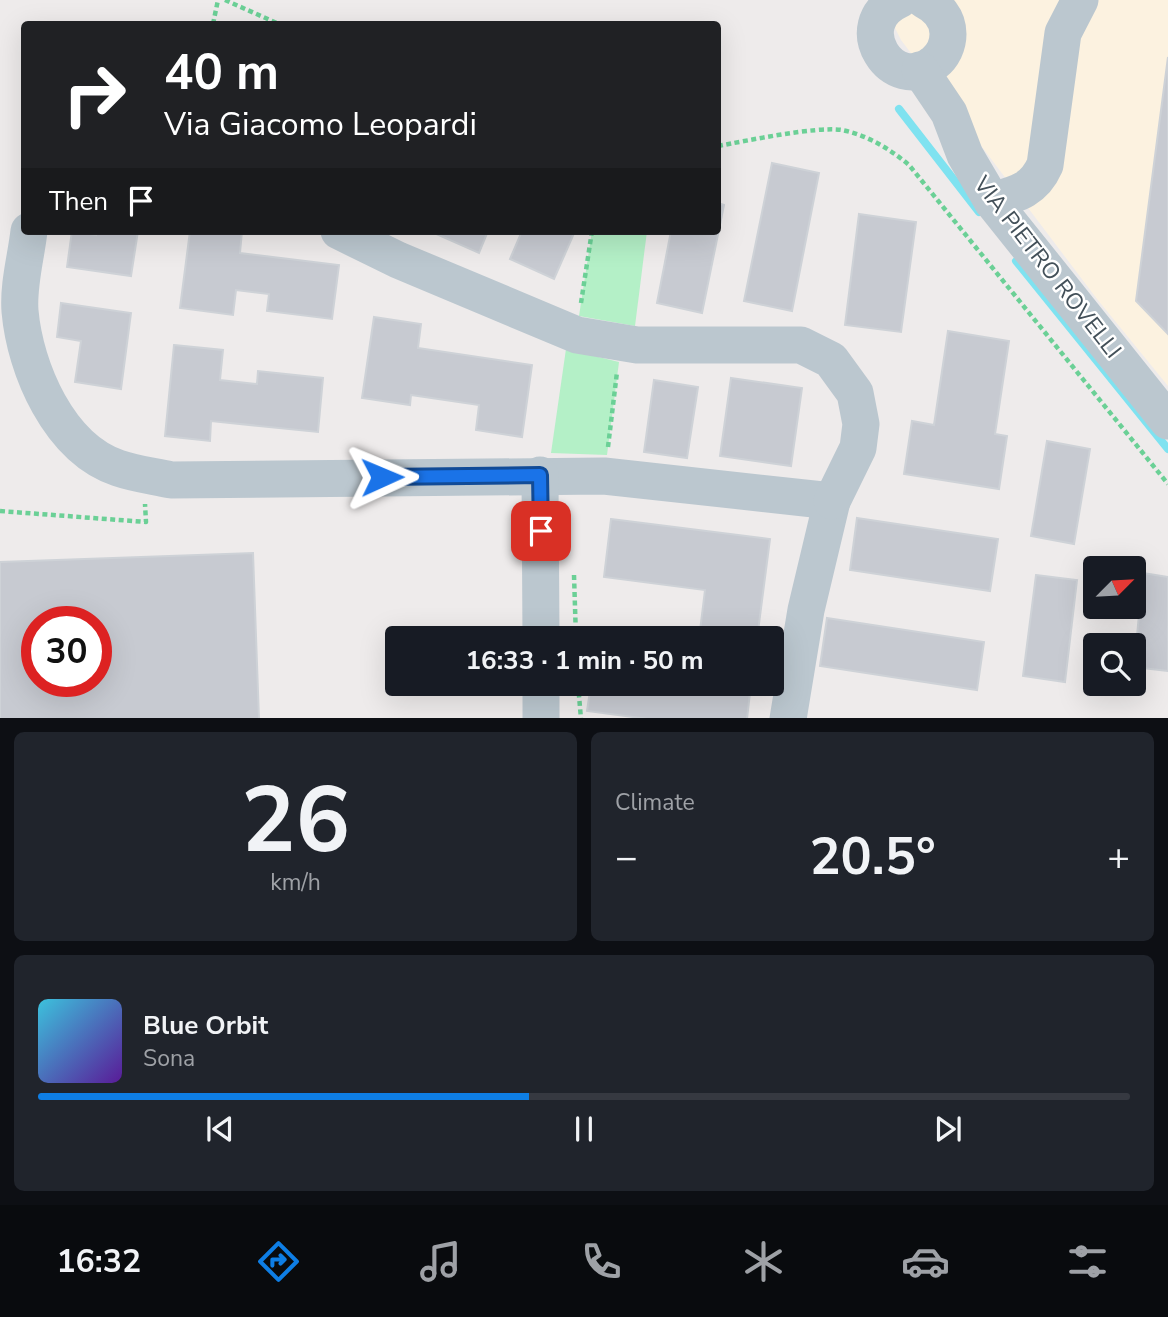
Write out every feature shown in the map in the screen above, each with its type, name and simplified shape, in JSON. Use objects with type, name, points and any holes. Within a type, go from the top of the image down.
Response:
[{"type":"street","points":[[992,201],[1014,195],[1037,181],[1045,165],[1063,33],[1080,0]]},
{"type":"street","points":[[886,4],[875,32],[880,54],[898,68],[920,70],[940,58],[946,47],[948,36],[943,4]]},
{"type":"street","name":"VIA PIETRO ROVELLI","points":[[920,70],[949,113],[965,155],[992,201],[1168,421]]},
{"type":"street","points":[[29,235],[20,310],[36,384],[51,409],[89,450],[116,467],[171,480],[540,475],[657,480],[832,501]]},
{"type":"street","points":[[348,235],[398,260],[577,335],[638,345],[801,345],[831,360],[855,393],[861,424],[858,448],[832,501],[806,610],[788,718]]},
{"type":"street","points":[[540,475],[541,626]]},
{"type":"street","points":[[541,696],[541,718]]},
{"type":"path","points":[[214,21],[218,0]]},
{"type":"path","points":[[225,0],[272,21]]},
{"type":"path","points":[[721,145],[757,138],[841,130],[887,146],[909,165],[1168,484]]},
{"type":"path","points":[[577,335],[591,235]]},
{"type":"path","points":[[0,512],[146,522],[144,474]]},
{"type":"path","points":[[579,696],[581,718]]},
{"type":"shaded area","points":[[881,0],[1168,0],[1168,386],[1097,299],[901,40]]},
{"type":"green space","points":[[591,235],[646,235],[635,326],[579,316]]},
{"type":"green space","points":[[566,349],[619,362],[607,455],[551,453]]},
{"type":"building","points":[[1168,57],[1168,334],[1136,301]]},
{"type":"building","points":[[772,163],[819,173],[792,311],[744,301]]},
{"type":"building","points":[[859,214],[916,222],[901,332],[845,325]]},
{"type":"building","points":[[71,235],[137,235],[131,276],[67,267]]},
{"type":"building","points":[[189,235],[242,235],[240,253],[339,265],[332,319],[267,311],[269,294],[236,290],[233,315],[180,308]]},
{"type":"building","points":[[438,235],[486,235],[479,253]]},
{"type":"building","points":[[520,235],[573,235],[554,279],[510,259]]},
{"type":"building","points":[[670,235],[718,235],[702,313],[657,303]]},
{"type":"building","points":[[61,303],[131,313],[121,389],[75,382],[81,341],[57,337]]},
{"type":"building","points":[[374,317],[421,324],[418,348],[532,365],[522,437],[476,430],[479,405],[411,395],[410,405],[362,398]]},
{"type":"building","points":[[948,331],[1009,341],[995,434],[1007,436],[999,489],[904,474],[912,421],[934,425]]},
{"type":"building","points":[[174,345],[223,350],[220,380],[257,384],[258,371],[323,378],[318,432],[211,421],[210,441],[165,436]]},
{"type":"building","points":[[731,378],[802,388],[791,466],[720,456]]},
{"type":"building","points":[[654,380],[698,387],[687,458],[644,452]]},
{"type":"building","points":[[1047,441],[1090,449],[1074,544],[1031,536]]},
{"type":"building","points":[[857,518],[998,539],[990,591],[850,570]]},
{"type":"building","points":[[611,519],[770,539],[759,626],[701,626],[705,590],[604,577]]},
{"type":"building","points":[[253,553],[259,718],[0,718],[0,562]]},
{"type":"building","points":[[1146,573],[1168,577],[1168,671],[1146,668],[1146,633],[1137,633],[1138,620],[1146,620]]},
{"type":"building","points":[[1036,575],[1077,580],[1065,682],[1023,676]]},
{"type":"building","points":[[827,618],[984,642],[977,690],[820,666]]},
{"type":"building","points":[[589,696],[750,696],[747,718],[640,718],[587,711]]},
{"type":"waterway","points":[[899,109],[979,212]]},
{"type":"waterway","points":[[1016,261],[1168,449]]},
{"type":"route","points":[[382,477],[540,475],[541,531]]}]
